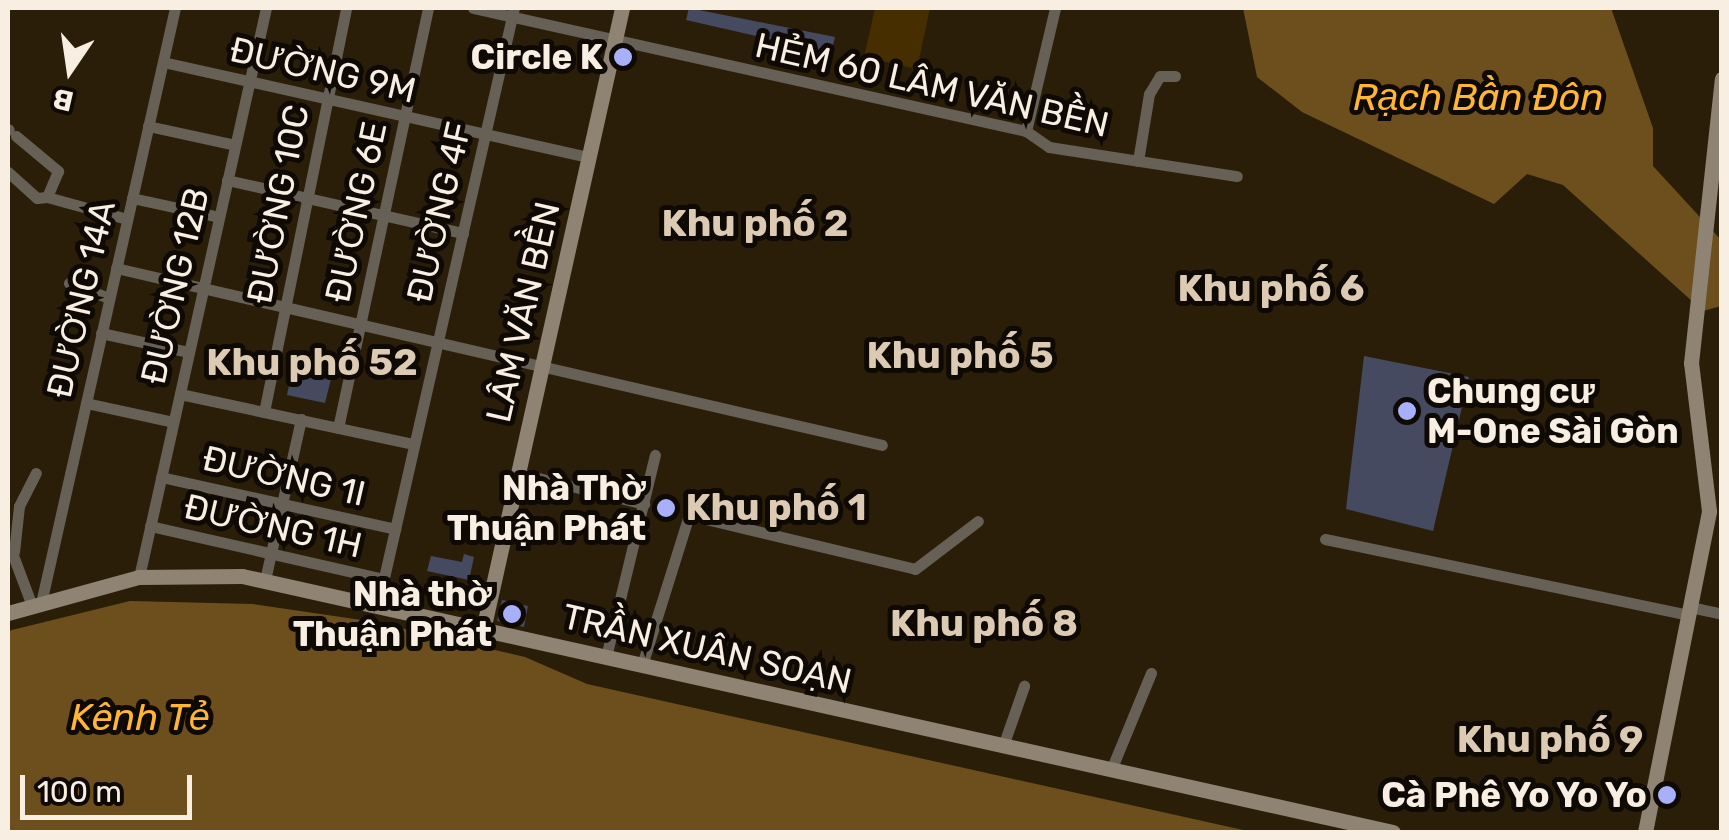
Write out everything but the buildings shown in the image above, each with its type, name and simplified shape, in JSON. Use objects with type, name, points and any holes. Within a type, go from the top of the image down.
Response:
[{"type":"main road","name":"LÂM VĂN BỀN","points":[[483,630],[622,8]]},
{"type":"main road","points":[[1645,832],[1710,495],[1692,323],[1705,183],[1716,144],[1722,79]]},
{"type":"main road","name":"TRẦN XUÂN SOẠN","points":[[8,613],[139,576],[265,580],[1393,832]]},
{"type":"street","name":"ĐƯỜNG 14A","points":[[36,604],[86,403],[175,8]]},
{"type":"street","name":"ĐƯỜNG 12B","points":[[139,576],[266,8]]},
{"type":"street","name":"ĐƯỜNG 10C","points":[[264,412],[346,8]]},
{"type":"street","name":"ĐƯỜNG 6E","points":[[338,428],[428,8]]},
{"type":"street","name":"HẺM 60 LÂM VĂN BỀN","points":[[473,8],[513,12],[615,39],[1026,131],[1049,146],[1237,176]]},
{"type":"street","points":[[1026,131],[1055,8]]},
{"type":"street","name":"ĐƯỜNG 4F","points":[[378,604],[513,12]]},
{"type":"street","name":"ĐƯỜNG 9M","points":[[162,62],[589,158]]},
{"type":"street","points":[[1138,161],[1156,81],[1175,76]]},
{"type":"street","points":[[148,126],[235,144]]},
{"type":"street","points":[[11,132],[58,171],[48,196]]},
{"type":"street","points":[[8,172],[37,198],[48,196],[127,219]]},
{"type":"street","points":[[227,180],[463,233]]},
{"type":"street","points":[[132,198],[219,216]]},
{"type":"street","points":[[116,268],[543,363],[882,445]]},
{"type":"street","points":[[69,284],[109,298]]},
{"type":"street","points":[[102,333],[189,352]]},
{"type":"street","points":[[180,394],[414,444]]},
{"type":"street","points":[[86,403],[173,422]]},
{"type":"street","points":[[265,580],[301,419]]},
{"type":"street","points":[[606,657],[655,455]]},
{"type":"street","points":[[36,472],[18,506],[11,550],[36,604]]},
{"type":"street","points":[[518,473],[644,504]]},
{"type":"street","name":"ĐƯỜNG 1I","points":[[161,477],[395,529]]},
{"type":"street","points":[[642,665],[689,515],[915,570],[978,522]]},
{"type":"street","name":"ĐƯỜNG 1H","points":[[150,526],[384,579]]},
{"type":"street","points":[[1325,538],[1689,611],[1722,614]]},
{"type":"street","points":[[1111,770],[1151,673]]},
{"type":"street","points":[[1003,746],[1024,686]]},
{"type":"shaded area","points":[[875,8],[930,8],[917,69],[864,57]]},
{"type":"water","name":"Rạch Bần Đôn","points":[[1243,8],[1611,8],[1653,128],[1653,166],[1721,240],[1721,306],[1703,311],[1563,185],[1527,174],[1494,204],[1302,112],[1257,77]]},
{"type":"water","name":"Kênh Tẻ","points":[[130,601],[253,604],[375,622],[525,657],[587,684],[1252,832],[8,832],[8,631]]},
{"type":"place","name":"Circle K","points":[[623,57]]},
{"type":"place","name":"Chung cư M-One Sài Gòn","points":[[1407,411]]},
{"type":"place","name":"Nhà Thờ Thuận Phát","points":[[666,508]]},
{"type":"place","name":"Nhà thờ Thuận Phát","points":[[512,614]]},
{"type":"place","name":"Cà Phê Yo Yo Yo","points":[[1667,795]]},
{"type":"district","name":"Khu phố 2","points":[[755,224]]},
{"type":"district","name":"Khu phố 6","points":[[1271,289]]},
{"type":"district","name":"Khu phố 5","points":[[960,356]]},
{"type":"district","name":"Khu phố 52","points":[[312,363]]},
{"type":"district","name":"Khu phố 1","points":[[776,508]]},
{"type":"district","name":"Khu phố 8","points":[[984,624]]},
{"type":"district","name":"Khu phố 9","points":[[1550,740]]}]
